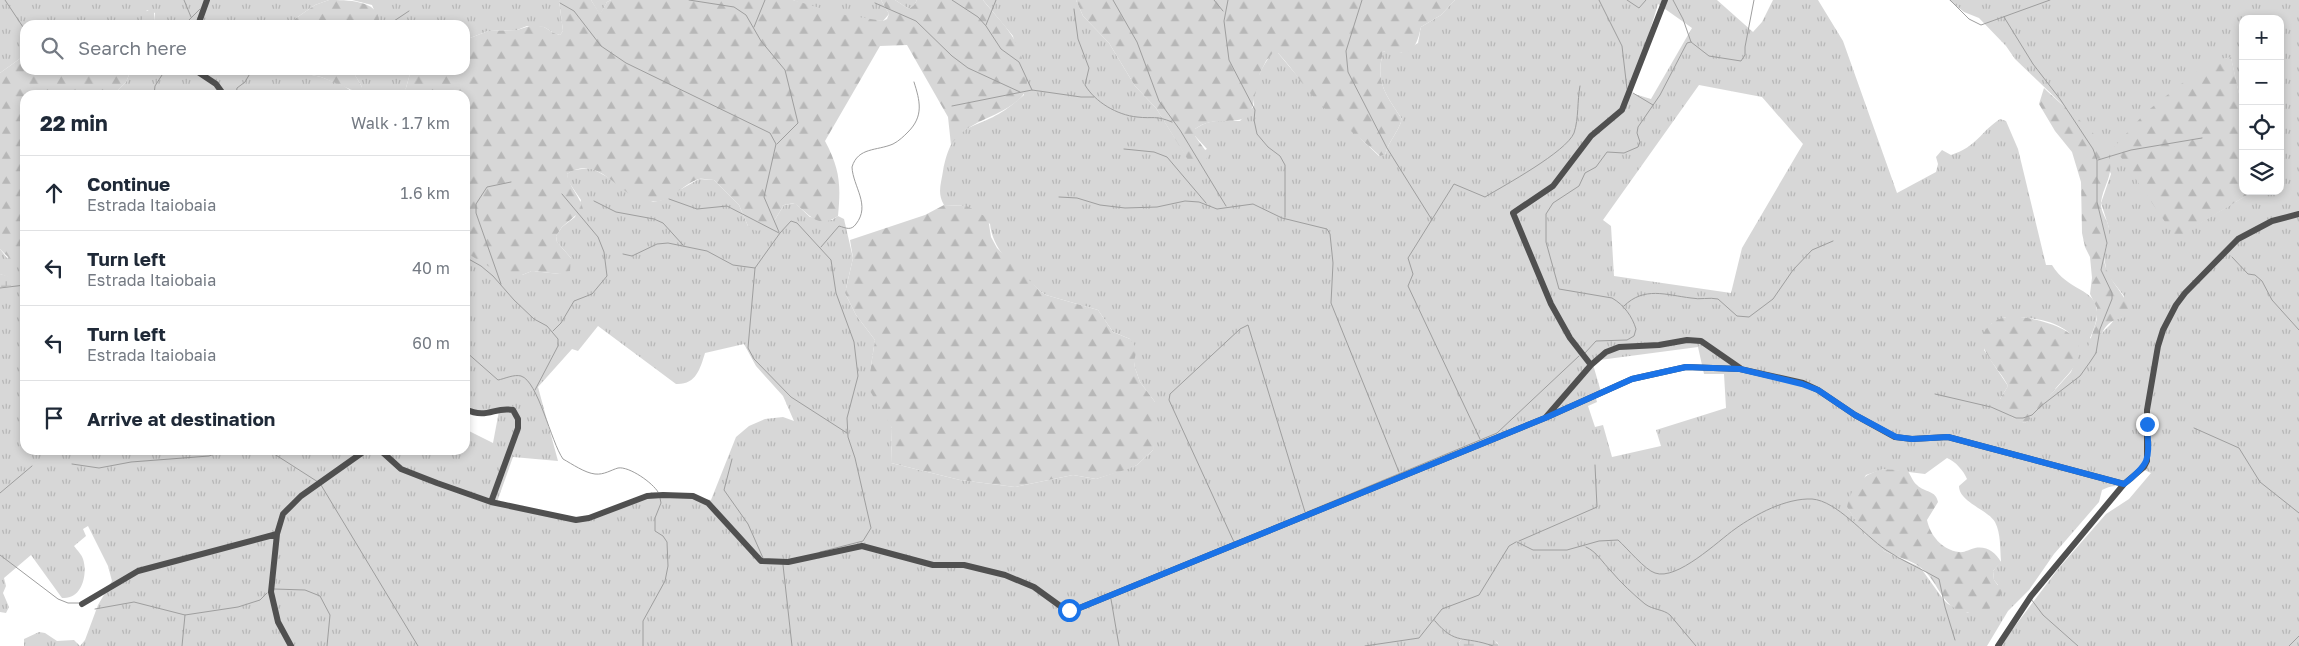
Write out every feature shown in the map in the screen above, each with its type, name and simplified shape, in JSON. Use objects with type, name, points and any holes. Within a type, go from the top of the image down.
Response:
[{"type":"street","points":[[200,20],[207,0]]},
{"type":"street","points":[[1591,365],[1570,338],[1551,304],[1513,213],[1553,186],[1591,136],[1622,110],[1665,0]]},
{"type":"street","points":[[202,75],[216,84],[220,90]]},
{"type":"street","points":[[1998,646],[2032,596],[2124,484],[2144,467],[2147,461],[2147,410],[2158,346],[2163,330],[2176,305],[2238,239],[2272,221],[2299,214]]},
{"type":"street","points":[[1545,418],[1591,365],[1612,349],[1687,340],[1701,341],[1740,369]]},
{"type":"street","points":[[386,455],[402,469],[491,502],[581,520],[646,496],[693,496],[708,503],[762,561],[788,562],[852,548],[869,548],[934,565],[964,565],[1006,574],[1034,587],[1063,608],[1073,610],[1545,418],[1632,379],[1647,374],[1686,367],[1740,369],[1811,387],[1855,415],[1896,437],[1912,439],[1948,437],[2124,484]]},
{"type":"street","points":[[470,411],[480,414],[508,409],[513,410],[518,419],[518,428],[491,502]]},
{"type":"street","points":[[291,646],[278,622],[273,607],[272,583],[277,534],[284,514],[291,504],[359,455]]},
{"type":"street","points":[[82,604],[138,572],[277,534]]},
{"type":"green space","points":[[0,0],[329,0],[315,5],[293,20],[154,20],[155,13],[147,10],[142,20],[20,20],[20,59],[0,73]]},
{"type":"green space","points":[[329,0],[353,1],[368,5],[374,9],[379,20],[293,20],[315,5]]},
{"type":"green space","points":[[352,0],[559,0],[563,31],[560,35],[544,27],[527,26],[517,30],[488,31],[470,38],[470,20],[378,20],[372,5]]},
{"type":"green space","points":[[559,0],[591,0],[600,14],[607,2],[611,0],[793,0],[840,14],[883,21],[887,19],[889,14],[881,0],[895,0],[909,9],[917,0],[983,0],[1015,41],[1024,66],[1026,82],[1023,95],[1015,103],[966,129],[951,145],[948,117],[907,45],[880,46],[825,141],[834,160],[838,177],[838,216],[831,220],[819,221],[809,216],[794,203],[784,205],[769,229],[757,231],[748,226],[739,205],[714,180],[699,179],[663,200],[650,201],[631,195],[601,173],[585,168],[576,169],[567,174],[583,209],[562,227],[556,236],[557,242],[571,258],[570,271],[560,274],[532,271],[522,275],[503,275],[470,255],[470,90],[405,90],[410,75],[470,75],[470,38],[488,31],[517,30],[533,25],[544,27],[560,35],[563,31]]},
{"type":"green space","points":[[591,0],[611,0],[607,2],[600,15]]},
{"type":"green space","points":[[793,0],[881,0],[889,14],[883,21],[860,19],[825,11]]},
{"type":"green space","points":[[895,0],[917,0],[909,9]]},
{"type":"green space","points":[[983,0],[1076,0],[1083,16],[1109,43],[1135,86],[1156,108],[1188,159],[1207,149],[1195,136],[1195,129],[1211,122],[1240,121],[1254,106],[1254,92],[1258,78],[1273,53],[1278,53],[1309,90],[1379,156],[1385,155],[1402,119],[1387,95],[1381,80],[1380,72],[1383,52],[1388,50],[1401,53],[1418,43],[1421,27],[1441,15],[1455,0],[1717,0],[1753,32],[1762,22],[1773,0],[1818,0],[1843,41],[1897,193],[1936,172],[1938,164],[1936,157],[1942,150],[1951,155],[1960,151],[1973,143],[2000,119],[2006,121],[2018,149],[2046,265],[2052,265],[2069,283],[2094,300],[2097,309],[2096,321],[2090,338],[2100,344],[2100,336],[2116,318],[2124,296],[2107,274],[2104,257],[2109,228],[2101,203],[2111,174],[2093,134],[2015,59],[2006,46],[1979,18],[1964,12],[1949,0],[2299,0],[2299,646],[2000,646],[2058,569],[2106,514],[2129,499],[2151,473],[2142,469],[2132,482],[2124,486],[2114,486],[2102,490],[2099,502],[2054,554],[2029,590],[2008,611],[1987,646],[1499,646],[1497,642],[1481,638],[1463,638],[1459,642],[1460,646],[80,646],[85,640],[98,605],[112,581],[108,566],[88,526],[83,529],[86,536],[74,546],[81,554],[85,572],[82,585],[74,595],[69,598],[62,598],[31,555],[4,578],[6,586],[3,593],[9,607],[6,613],[0,612],[0,288],[11,286],[11,278],[0,274],[0,249],[7,258],[20,251],[20,455],[470,455],[470,432],[493,443],[499,411],[470,410],[470,254],[522,275],[532,271],[560,274],[571,258],[557,242],[556,236],[562,227],[575,217],[581,200],[568,181],[567,174],[573,170],[591,168],[653,202],[662,200],[699,179],[714,180],[739,205],[748,226],[774,221],[784,205],[795,203],[810,217],[832,220],[838,216],[844,219],[853,258],[845,293],[856,315],[875,340],[870,372],[892,428],[891,463],[960,480],[1015,487],[1073,475],[1096,479],[1137,465],[1153,450],[1155,402],[1140,382],[1135,368],[1130,339],[1113,332],[1098,310],[1046,295],[1040,291],[1002,253],[996,244],[990,224],[967,206],[944,205],[940,192],[947,155],[958,135],[1005,110],[1024,95],[1013,36]],"holes":[[[1658,4],[1692,28],[1651,99],[1631,93]],[[1699,85],[1762,97],[1803,144],[1742,248],[1731,293],[1614,276],[1611,226],[1603,220]],[[2005,317],[2037,319],[2053,323],[2069,333],[2079,352],[2071,372],[2025,423],[2012,417],[2004,408],[2000,399],[2008,386],[1984,350],[1991,324]],[[598,326],[676,384],[683,384],[693,379],[699,370],[705,353],[744,344],[756,366],[783,396],[794,421],[783,417],[765,419],[749,426],[736,437],[711,500],[652,492],[582,520],[497,502],[513,457],[558,461],[538,387],[572,349],[578,351]],[[1698,347],[1704,374],[1724,374],[1726,408],[1656,430],[1661,446],[1612,457],[1603,425],[1595,427],[1588,406],[1597,402],[1595,395],[1601,392],[1592,361]],[[1947,458],[1959,467],[1967,479],[1959,486],[1960,492],[1968,501],[1991,517],[1997,526],[1999,536],[2001,561],[1993,571],[1994,580],[1998,585],[1968,613],[1948,604],[1920,567],[1884,551],[1865,534],[1847,507],[1866,475],[1884,469],[1925,474]]]},
{"type":"green space","points":[[1076,0],[1455,0],[1441,15],[1421,27],[1413,48],[1409,51],[1399,53],[1383,52],[1380,72],[1381,80],[1387,95],[1402,119],[1385,155],[1380,156],[1330,113],[1317,101],[1278,53],[1273,53],[1266,61],[1260,73],[1250,116],[1243,119],[1209,122],[1195,129],[1195,136],[1208,154],[1206,161],[1198,165],[1188,160],[1156,108],[1135,86],[1109,43],[1083,16]]},
{"type":"green space","points":[[154,9],[154,20],[142,20],[144,12]]},
{"type":"green space","points":[[2231,57],[2239,94],[2239,195],[2247,195],[2176,238],[2114,147],[2146,112],[2210,61]]},
{"type":"green space","points":[[20,59],[20,75],[129,75],[126,82],[118,90],[20,90],[20,254],[17,258],[11,260],[0,249],[0,73]]},
{"type":"green space","points":[[129,75],[312,75],[344,86],[350,90],[118,90],[126,82]]},
{"type":"green space","points":[[312,75],[355,75],[362,87],[360,90],[352,90]]},
{"type":"green space","points":[[355,75],[410,75],[405,90],[354,90],[362,87]]},
{"type":"green space","points":[[2044,88],[2095,135],[2106,150],[2109,158],[2109,177],[2101,202],[2109,228],[2104,258],[2105,266],[2124,299],[2129,313],[2110,323],[2104,329],[2100,351],[2093,355],[2088,347],[2097,319],[2097,308],[2090,294],[2092,278],[2090,257],[2085,247],[2082,233],[2081,182],[2072,152],[2055,131],[2039,104]]},
{"type":"green space","points":[[944,205],[967,206],[988,218],[991,237],[997,248],[1040,291],[1046,295],[1098,310],[1113,332],[1130,339],[1137,349],[1134,361],[1140,382],[1155,402],[1157,429],[1153,450],[1137,465],[1096,479],[1073,475],[1015,487],[960,480],[891,463],[892,428],[870,391],[870,372],[875,340],[856,315],[845,293],[853,258],[850,240],[925,215]]},
{"type":"green space","points":[[0,274],[11,277],[11,286],[0,288]]},
{"type":"green space","points":[[2013,316],[2043,321],[2054,325],[2073,336],[2078,344],[2078,358],[2070,372],[2038,411],[2025,423],[2017,421],[2000,407],[2000,399],[2008,386],[1988,356],[1982,341],[1983,334],[1991,324],[2000,319]]},
{"type":"green space","points":[[1884,469],[1908,471],[1913,481],[1920,488],[1935,495],[1938,502],[1927,520],[1934,536],[1942,545],[1953,551],[1961,552],[1983,548],[1990,550],[1999,558],[2001,562],[1993,571],[1994,580],[2002,591],[1997,602],[1991,607],[1981,612],[1968,613],[1958,610],[1950,605],[1920,567],[1884,551],[1863,532],[1847,507],[1849,500],[1855,487],[1865,477]]},
{"type":"green space","points":[[39,632],[45,633],[57,641],[74,640],[80,646],[24,646],[24,639]]},
{"type":"green space","points":[[1463,638],[1488,638],[1499,646],[1460,646],[1459,642]]},
{"type":"waterway","points":[[5,0],[20,22]]},
{"type":"waterway","points":[[184,0],[191,17]]},
{"type":"waterway","points":[[689,0],[734,7],[746,15],[761,41],[785,70],[798,123],[777,144]]},
{"type":"waterway","points":[[754,27],[765,0]]},
{"type":"waterway","points":[[952,0],[978,17],[1001,49],[1019,62],[1032,90]]},
{"type":"waterway","points":[[986,25],[996,0]]},
{"type":"waterway","points":[[1113,0],[1137,42],[1159,101],[1180,130],[1226,206]]},
{"type":"waterway","points":[[1214,0],[1223,11]]},
{"type":"waterway","points":[[1228,0],[1224,21],[1229,60],[1255,110],[1254,120],[1257,134],[1268,147],[1280,156],[1285,165],[1285,217]]},
{"type":"waterway","points":[[1362,0],[1346,51],[1348,72],[1387,148],[1432,220]]},
{"type":"waterway","points":[[1599,0],[1622,46],[1627,89]]},
{"type":"waterway","points":[[1627,0],[1639,8],[1646,0]]},
{"type":"waterway","points":[[1673,0],[1683,19],[1691,42],[1709,56],[1741,61],[1745,55],[1754,0]]},
{"type":"waterway","points":[[1950,0],[1969,19],[1981,25],[2050,0]]},
{"type":"waterway","points":[[560,3],[574,11],[601,46],[626,63],[770,133],[776,144],[764,197],[779,232]]},
{"type":"waterway","points":[[875,3],[916,21],[952,56],[968,68],[1020,92]]},
{"type":"waterway","points":[[189,20],[200,9]]},
{"type":"waterway","points":[[1074,9],[1078,39],[1089,68],[1085,85],[1089,91],[1107,107],[1122,114],[1158,118],[1172,122]]},
{"type":"waterway","points":[[396,20],[409,11]]},
{"type":"waterway","points":[[1935,394],[1991,407],[2016,418],[2032,415],[2080,376],[2090,362],[2096,353],[2100,329],[2112,299],[2112,293],[2101,270],[2107,243],[2097,202],[2097,160],[2093,149],[2060,99],[2033,64],[2004,17]]},
{"type":"waterway","points":[[1585,353],[1596,341],[1627,340],[1634,336],[1636,329],[1627,311],[1612,298],[1559,289],[1546,242],[1546,214],[1553,203],[1579,186],[1585,173],[1596,167],[1607,152],[1624,153],[1638,147],[1640,142],[1637,133],[1638,127],[1660,95],[1687,43],[1691,42]]},
{"type":"waterway","points":[[155,90],[162,75]]},
{"type":"waterway","points":[[237,90],[249,75]]},
{"type":"waterway","points":[[821,247],[839,226],[852,228],[860,217],[862,203],[852,167],[855,161],[863,153],[893,144],[908,132],[917,120],[919,102],[914,82]]},
{"type":"waterway","points":[[1480,439],[1408,286],[1413,274],[1408,258],[1454,184],[1485,197],[1534,168],[1569,141],[1576,127],[1580,86]]},
{"type":"waterway","points":[[952,106],[1032,90],[1094,97]]},
{"type":"waterway","points":[[1633,93],[1653,105]]},
{"type":"waterway","points":[[2098,160],[2131,150],[2202,138]]},
{"type":"waterway","points":[[1124,149],[1154,152],[1167,157],[1206,203]]},
{"type":"waterway","points":[[501,284],[476,213],[476,204],[487,187],[511,182]]},
{"type":"waterway","points":[[553,331],[561,323],[574,301],[592,294],[607,276],[604,252],[598,237],[562,194]]},
{"type":"waterway","points":[[1059,197],[1077,198],[1100,205],[1125,208],[1157,207],[1185,201],[1199,202],[1217,209],[1253,204],[1282,218],[1327,229],[1330,234],[1333,263],[1331,303],[1399,472]]},
{"type":"waterway","points":[[669,199],[697,209],[727,206],[779,233]]},
{"type":"waterway","points":[[594,201],[616,212],[654,219],[663,223],[683,245]]},
{"type":"waterway","points":[[820,552],[863,541],[871,528],[855,458],[848,437],[847,418],[858,376],[854,342],[836,293],[831,260],[797,223],[791,221],[755,268],[748,348],[754,359],[791,397],[847,433]]},
{"type":"waterway","points":[[1624,306],[1639,296],[1656,293],[1694,299],[1718,299],[1737,316],[1749,317],[1773,299],[1793,270],[1812,250],[1833,241]]},
{"type":"waterway","points":[[623,254],[632,256],[657,244],[668,243],[707,251],[733,265],[755,268]]},
{"type":"waterway","points":[[2232,257],[2248,274],[2255,275],[2262,281],[2272,300],[2299,330]]},
{"type":"waterway","points":[[470,260],[493,276],[514,300],[534,319],[547,326],[558,339],[558,346],[535,390]]},
{"type":"waterway","points":[[0,288],[20,286]]},
{"type":"waterway","points":[[1234,542],[1169,400],[1170,394],[1240,329],[1248,325],[1305,512]]},
{"type":"waterway","points":[[470,355],[498,380],[512,376],[521,376],[527,380],[539,400],[558,451],[563,459],[595,474],[623,468],[634,472],[646,480],[658,492]]},
{"type":"waterway","points":[[1307,512],[1497,433],[1579,356]]},
{"type":"waterway","points":[[2194,428],[2239,448],[2260,482],[2299,513]]},
{"type":"waterway","points":[[72,464],[99,468],[131,462],[212,455]]},
{"type":"waterway","points":[[276,455],[318,482]]},
{"type":"waterway","points":[[732,459],[724,490],[748,524],[763,558]]},
{"type":"waterway","points":[[1519,541],[1597,507],[1595,465]]},
{"type":"waterway","points":[[0,493],[32,466]]},
{"type":"waterway","points":[[321,485],[418,646]]},
{"type":"waterway","points":[[643,646],[643,621],[665,581],[668,566],[667,542],[663,536],[655,531],[655,518],[661,503],[660,498]]},
{"type":"waterway","points":[[1517,542],[1533,550],[1567,550],[1599,541],[1618,540],[1646,568],[1655,573],[1664,574],[1685,566],[1735,529],[1772,508],[1802,499],[1821,501],[1841,512],[1886,550],[1939,579],[1955,640]]},
{"type":"waterway","points":[[1365,646],[1419,638],[1442,609],[1479,595],[1509,546],[1516,542]]},
{"type":"waterway","points":[[1586,547],[1596,554],[1623,584],[1645,604],[1670,615],[1696,646]]},
{"type":"waterway","points":[[0,555],[58,599],[68,603],[80,603]]},
{"type":"waterway","points":[[783,565],[792,646]]},
{"type":"waterway","points":[[274,589],[305,590],[320,596],[330,615],[327,646]]},
{"type":"waterway","points":[[95,609],[134,602],[185,615],[238,607],[260,600],[267,593]]},
{"type":"waterway","points":[[1111,599],[1119,646]]},
{"type":"waterway","points":[[2031,599],[2043,615],[2078,646]]},
{"type":"waterway","points":[[182,646],[185,615]]},
{"type":"waterway","points":[[1435,621],[1442,629],[1455,637],[1493,646]]},
{"type":"waterway","points":[[2289,646],[2299,636]]},
{"type":"route","points":[[1069,610],[1077,609],[1545,418],[1632,379],[1662,371],[1686,367],[1740,369],[1802,384],[1818,390],[1887,434],[1902,439],[1948,437],[2124,484],[2146,464],[2148,452],[2147,424]]}]
